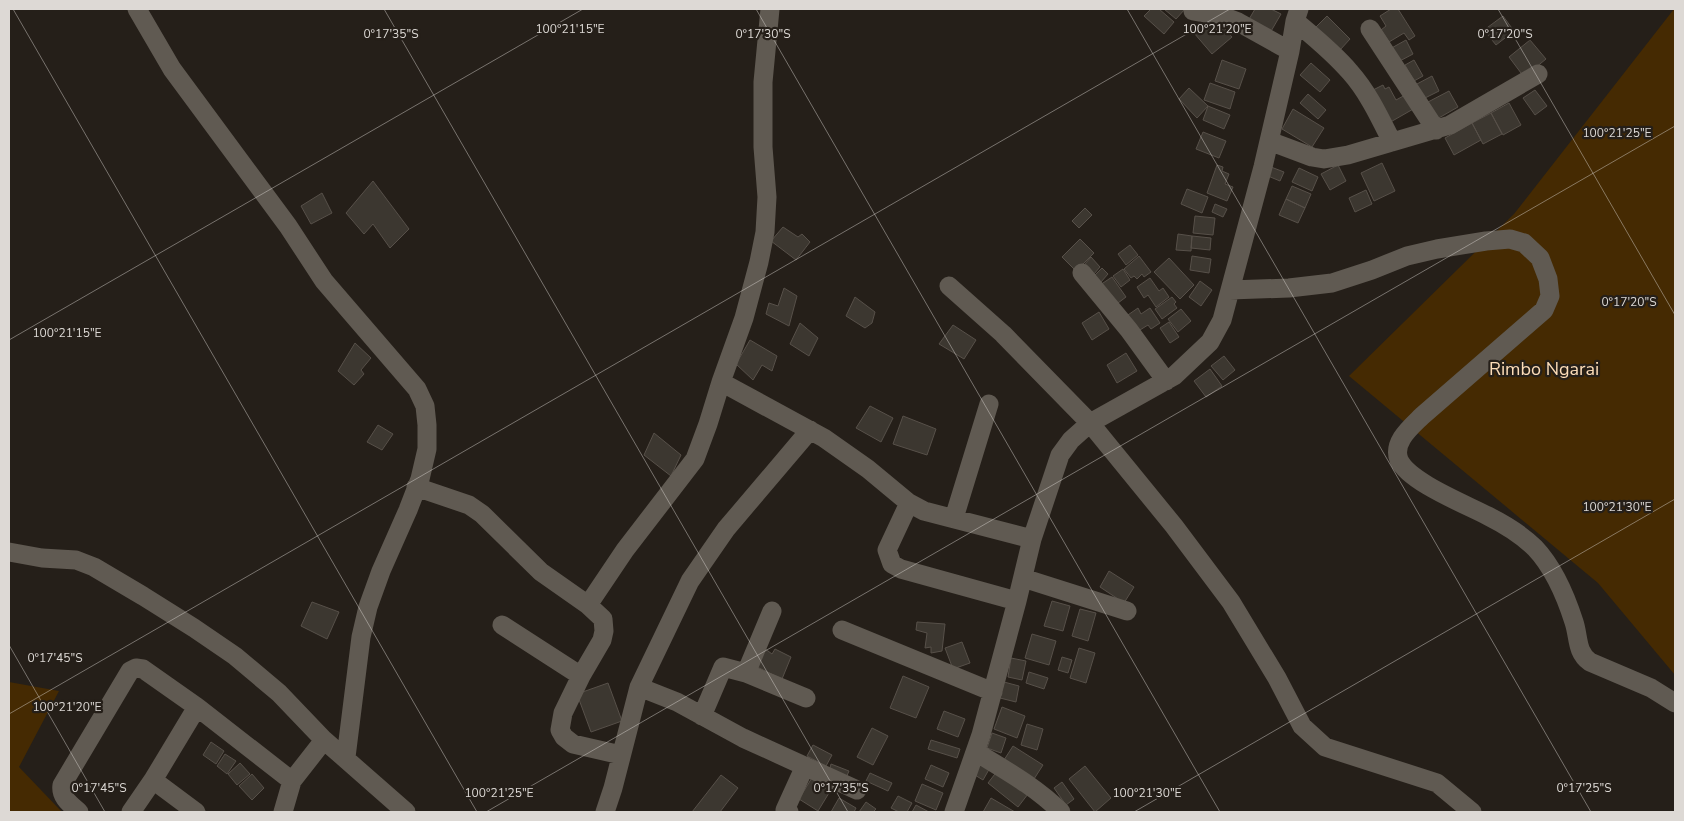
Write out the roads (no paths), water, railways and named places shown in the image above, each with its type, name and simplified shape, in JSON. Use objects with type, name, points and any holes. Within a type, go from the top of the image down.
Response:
[{"type":"street","points":[[137,9],[172,69],[267,197],[324,281],[417,389],[425,406],[427,450],[416,487],[368,606],[361,637],[346,757]]},
{"type":"street","points":[[588,605],[625,550],[695,459],[744,318],[760,262],[765,232],[767,197],[763,146],[763,82],[770,9]]},
{"type":"street","points":[[1193,10],[1222,16],[1238,22],[1290,51]]},
{"type":"street","points":[[954,812],[976,752],[1032,539],[1060,455],[1072,440],[1090,423],[1166,381],[1192,361],[1210,342],[1222,320],[1269,141],[1297,15]]},
{"type":"street","points":[[1297,15],[1351,72],[1376,110],[1392,142]]},
{"type":"street","points":[[1370,29],[1436,130]]},
{"type":"street","points":[[1269,141],[1302,154],[1324,159],[1348,155],[1436,130],[1463,119],[1538,74]]},
{"type":"street","points":[[1230,290],[1289,288],[1332,283],[1408,256],[1437,249],[1510,239],[1524,243],[1540,258],[1548,279],[1550,296],[1544,310],[1422,416],[1399,443],[1397,452],[1400,462],[1410,474],[1511,530],[1535,549],[1552,573],[1565,599],[1575,623],[1581,653],[1584,658],[1651,688],[1675,703]]},
{"type":"street","points":[[1082,273],[1166,381]]},
{"type":"street","points":[[949,286],[1003,334],[1090,423],[1174,526],[1231,602],[1277,678],[1302,726],[1325,747],[1437,783],[1472,812]]},
{"type":"street","points":[[721,382],[824,438],[868,469],[909,503],[924,510],[1032,539]]},
{"type":"street","points":[[954,518],[989,404]]},
{"type":"street","points":[[605,812],[639,687],[690,581],[726,529],[810,430]]},
{"type":"street","points":[[416,487],[469,506],[482,514],[541,572],[588,605],[602,619],[604,631],[602,640],[581,676],[564,713],[560,730],[564,737],[573,744],[621,755]]},
{"type":"street","points":[[909,503],[888,550],[892,564],[901,569],[1017,601]]},
{"type":"street","points":[[9,552],[42,558],[76,560],[94,567],[144,596],[236,656],[279,693],[324,740],[346,757],[406,812]]},
{"type":"street","points":[[1023,578],[1127,611]]},
{"type":"street","points":[[746,673],[772,611]]},
{"type":"street","points":[[502,625],[581,676]]},
{"type":"street","points":[[842,630],[993,692]]},
{"type":"street","points":[[702,716],[723,667],[746,673],[806,698]]},
{"type":"street","points":[[78,812],[64,798],[61,791],[62,785],[130,671],[136,668],[143,669],[197,707],[292,781]]},
{"type":"street","points":[[639,687],[677,702],[743,738],[857,790]]},
{"type":"street","points":[[131,812],[153,780],[197,707]]},
{"type":"street","points":[[283,812],[292,781],[324,740]]},
{"type":"street","points":[[976,752],[1016,776],[1048,799],[1061,812]]},
{"type":"street","points":[[788,812],[785,810],[805,766]]},
{"type":"street","points":[[153,780],[196,812]]},
{"type":"park label","name":"Rimbo Ngarai","points":[[1544,369]]}]
